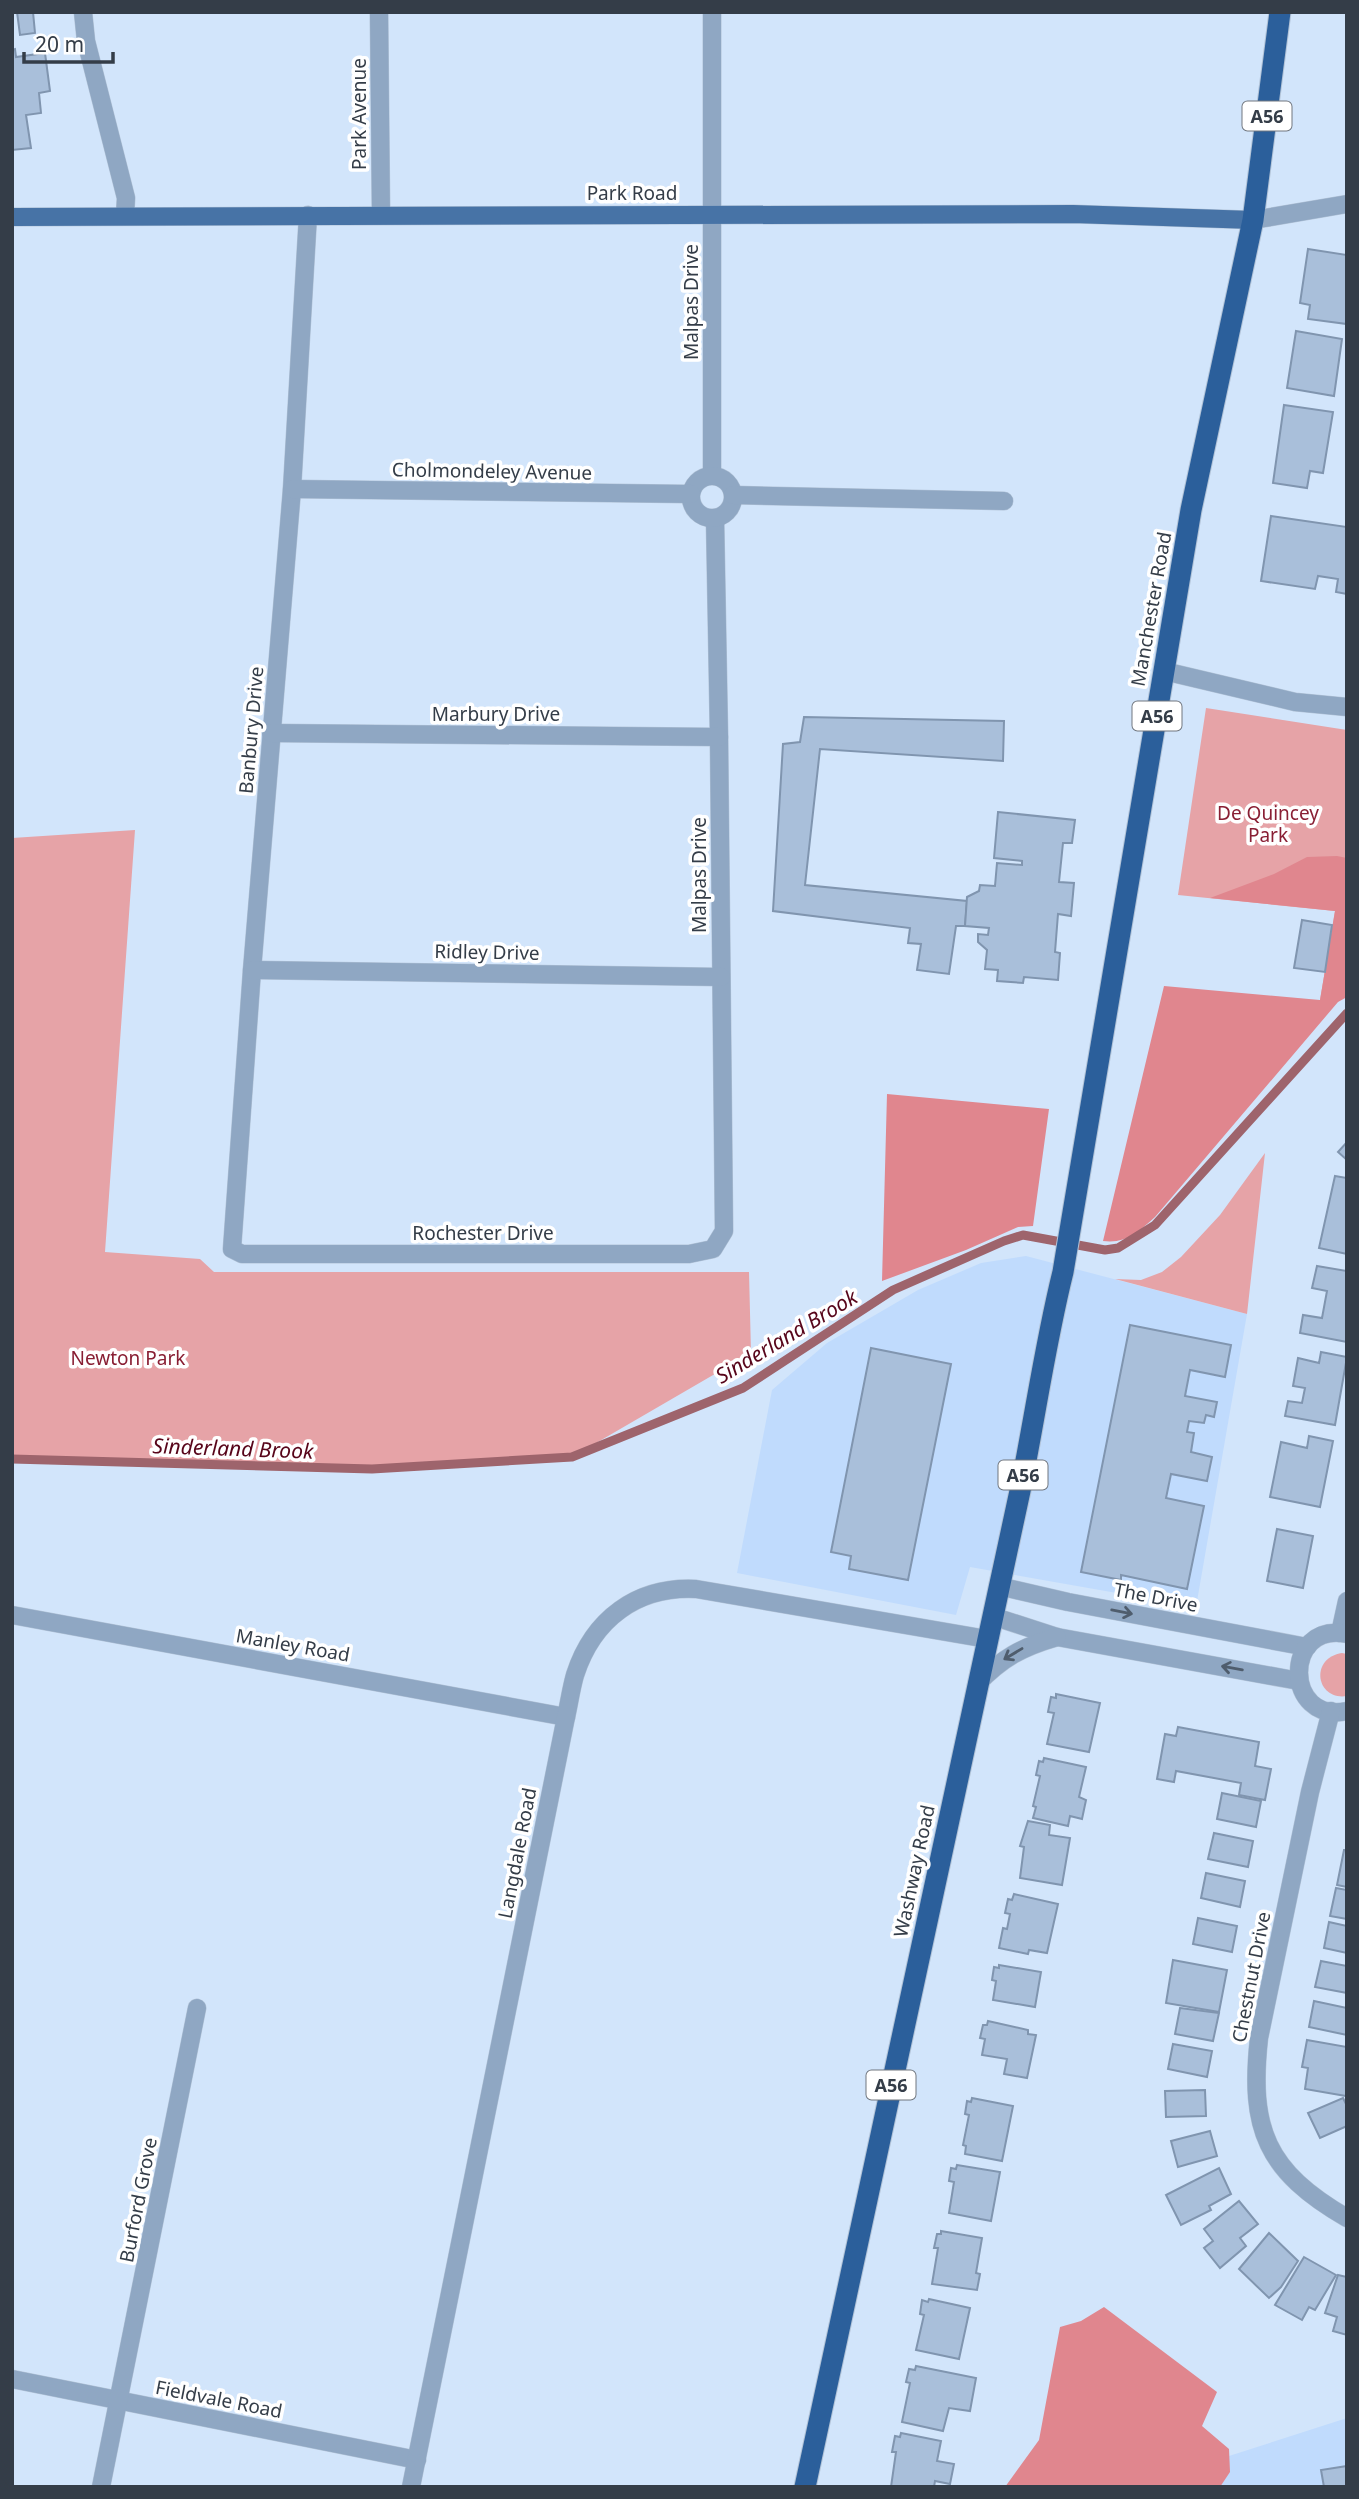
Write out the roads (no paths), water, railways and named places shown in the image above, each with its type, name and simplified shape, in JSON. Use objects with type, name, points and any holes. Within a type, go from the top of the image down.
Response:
[{"type":"highway","name":"Manchester Road","points":[[1064,1264],[1191,510],[1253,220],[1280,12]]},
{"type":"highway","name":"Washway Road","points":[[805,2487],[999,1586],[1035,1416],[1048,1330],[1064,1264]]},
{"type":"main road","name":"Park Road","points":[[12,216],[1073,214],[1253,220]]},
{"type":"street","points":[[83,12],[86,41],[126,198],[125,215]]},
{"type":"street","name":"Park Avenue","points":[[379,12],[381,215]]},
{"type":"street","name":"Malpas Drive","points":[[712,12],[712,475]]},
{"type":"street","points":[[1253,220],[1347,204]]},
{"type":"street","name":"Banbury Drive","points":[[232,1249],[292,489],[309,215]]},
{"type":"street","points":[[712,475],[724,479],[733,495],[730,508],[715,518],[697,512],[691,501],[691,494],[692,488],[700,479],[712,475]]},
{"type":"street","name":"Cholmondeley Avenue","points":[[292,489],[691,494]]},
{"type":"street","points":[[733,495],[1004,501]]},
{"type":"street","name":"Malpas Drive","points":[[715,518],[724,1231]]},
{"type":"street","points":[[1164,671],[1295,702],[1347,707]]},
{"type":"street","name":"Marbury Drive","points":[[271,733],[719,737]]},
{"type":"street","name":"Ridley Drive","points":[[252,970],[721,977]]},
{"type":"street","name":"Rochester Drive","points":[[232,1249],[242,1254],[689,1254],[713,1249],[724,1231]]},
{"type":"street","name":"The Drive","points":[[999,1586],[1068,1602],[1307,1647]]},
{"type":"street","name":"Langdale Road","points":[[411,2487],[566,1717],[579,1666],[587,1648],[605,1622],[629,1603],[653,1592],[676,1588],[696,1589],[987,1639]]},
{"type":"street","points":[[1339,1711],[1310,1702],[1299,1681],[1298,1669],[1307,1647],[1317,1638],[1329,1633],[1344,1633],[1347,1601]]},
{"type":"street","name":"Manley Road","points":[[12,1615],[566,1717]]},
{"type":"street","points":[[992,1616],[1057,1637],[1299,1681]]},
{"type":"street","points":[[977,1684],[1006,1658],[1028,1645],[1057,1637]]},
{"type":"street","name":"Chestnut Drive","points":[[1339,1711],[1310,1792],[1258,2038],[1254,2078],[1263,2133],[1280,2165],[1304,2190],[1347,2218]]},
{"type":"street","name":"Burford Grove","points":[[101,2487],[197,2008]]},
{"type":"street","name":"Fieldvale Road","points":[[12,2379],[417,2460]]},
{"type":"waterway","name":"Sinderland Brook","points":[[12,1459],[372,1469],[572,1457],[743,1388],[893,1290],[1004,1241],[1023,1235],[1105,1250],[1118,1248],[1155,1225],[1347,1013]]},
{"type":"park label","name":"De Quincey Park","points":[[1268,824]]},
{"type":"park label","name":"Newton Park","points":[[128,1358]]}]
